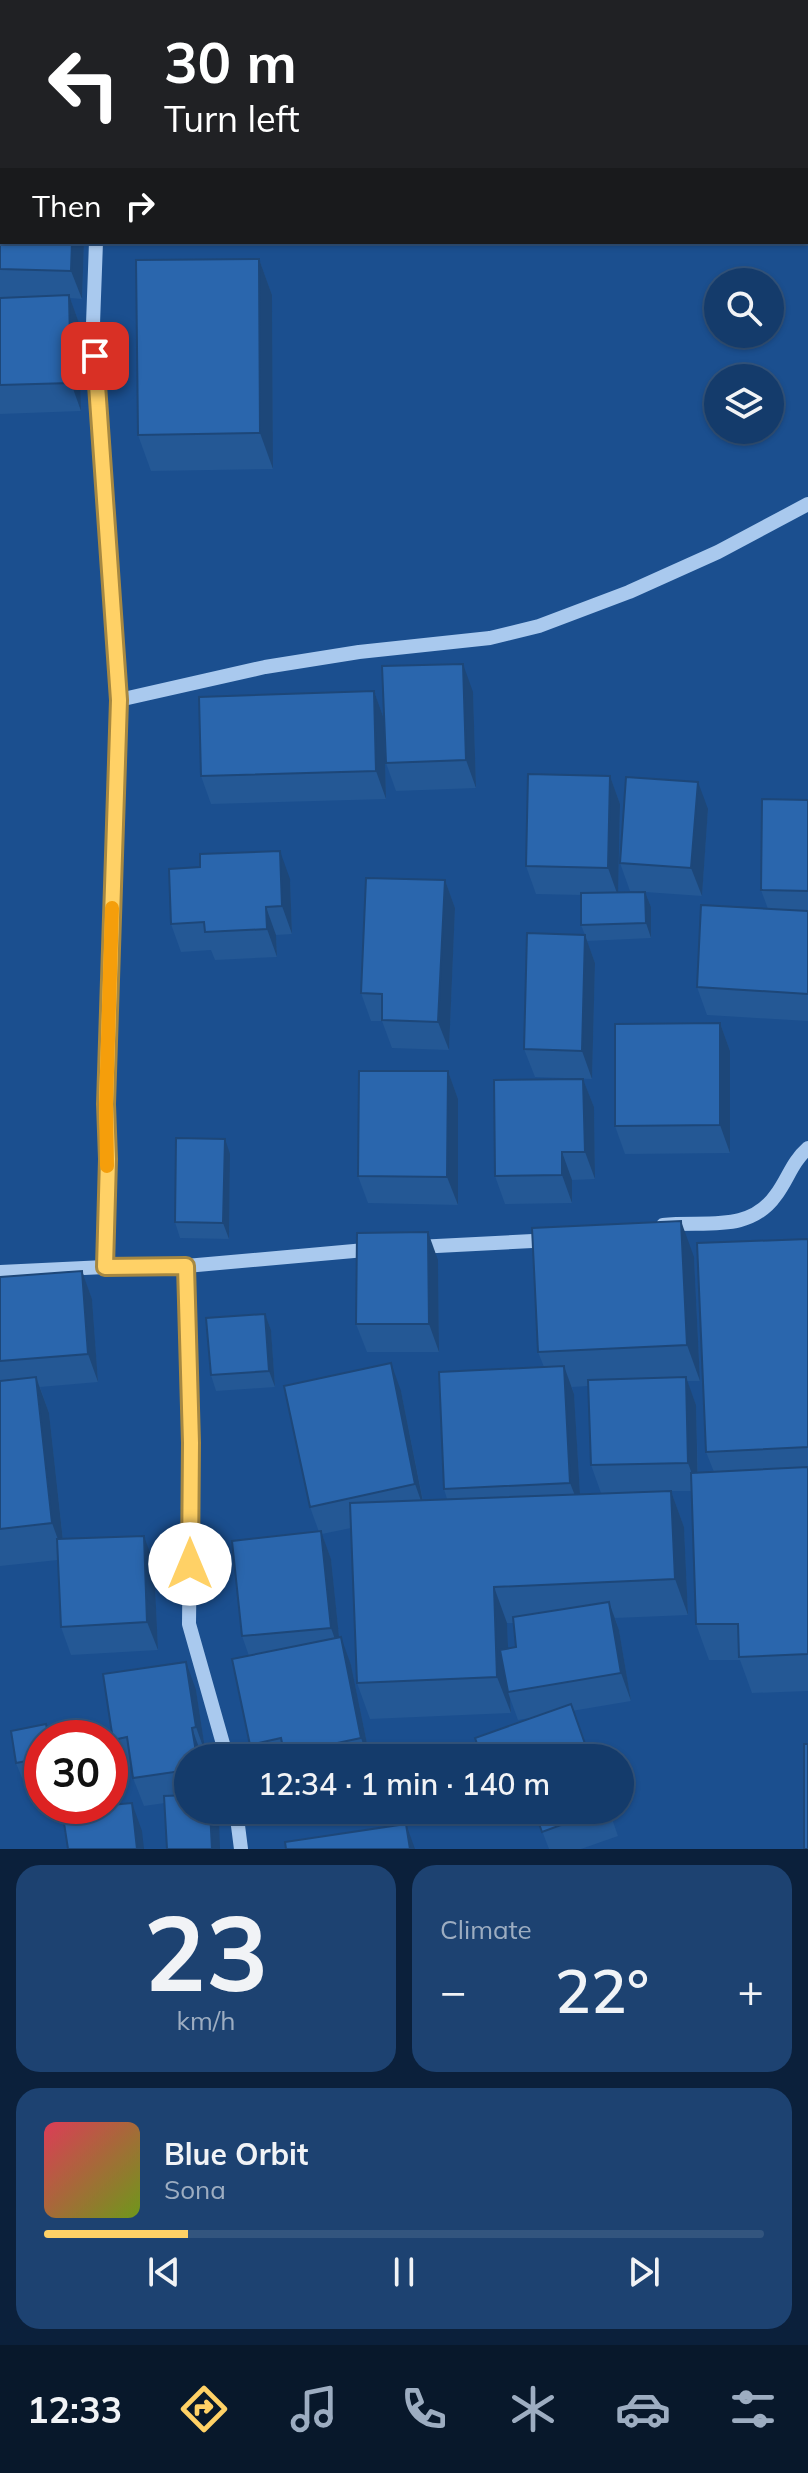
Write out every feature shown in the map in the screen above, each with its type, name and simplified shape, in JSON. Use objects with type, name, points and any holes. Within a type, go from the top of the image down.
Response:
[{"type":"street","points":[[96,244],[93,324],[119,700],[106,1104],[105,1267]]},
{"type":"street","points":[[119,700],[265,667],[359,652],[490,638],[539,626],[680,569],[808,504]]},
{"type":"street","points":[[645,1227],[730,1224],[753,1217],[775,1197],[795,1160],[808,1148]]},
{"type":"street","points":[[0,1272],[186,1266],[560,1238]]},
{"type":"street","points":[[186,1266],[191,1443],[189,1624],[223,1744]]},
{"type":"street","points":[[238,1824],[241,1849]]},
{"type":"building","points":[[0,244],[72,244],[71,271],[0,269]]},
{"type":"building","points":[[259,259],[260,433],[138,435],[136,260]]},
{"type":"building","points":[[69,295],[71,383],[0,385],[0,298]]},
{"type":"building","points":[[463,664],[466,760],[386,763],[382,666]]},
{"type":"building","points":[[374,691],[376,771],[201,776],[199,697]]},
{"type":"building","points":[[528,774],[610,776],[608,868],[526,866]]},
{"type":"building","points":[[626,777],[698,782],[691,868],[620,863]]},
{"type":"building","points":[[762,799],[808,800],[808,891],[761,890]]},
{"type":"building","points":[[280,851],[282,906],[266,907],[267,929],[205,932],[204,922],[171,924],[169,869],[200,867],[200,854]]},
{"type":"building","points":[[366,878],[445,880],[438,1022],[382,1020],[382,994],[361,993]]},
{"type":"building","points":[[645,892],[646,923],[581,925],[581,893]]},
{"type":"building","points":[[701,905],[808,911],[808,994],[697,987]]},
{"type":"building","points":[[527,933],[585,935],[582,1051],[524,1049]]},
{"type":"building","points":[[720,1023],[720,1125],[615,1126],[615,1024]]},
{"type":"building","points":[[359,1071],[448,1071],[447,1177],[358,1176]]},
{"type":"building","points":[[583,1079],[585,1152],[562,1152],[562,1175],[495,1176],[494,1080]]},
{"type":"building","points":[[176,1138],[225,1139],[223,1223],[175,1222]]},
{"type":"building","points":[[681,1221],[687,1345],[538,1352],[532,1228]]},
{"type":"building","points":[[428,1232],[429,1324],[356,1324],[357,1233]]},
{"type":"building","points":[[808,1239],[808,1447],[706,1452],[697,1243]]},
{"type":"building","points":[[82,1271],[88,1354],[0,1361],[0,1277]]},
{"type":"building","points":[[265,1314],[269,1371],[211,1375],[206,1318]]},
{"type":"building","points":[[391,1363],[415,1484],[310,1507],[284,1386]]},
{"type":"building","points":[[564,1366],[570,1483],[444,1489],[439,1372]]},
{"type":"building","points":[[36,1377],[52,1523],[0,1529],[0,1381]]},
{"type":"building","points":[[686,1377],[688,1463],[591,1465],[588,1380]]},
{"type":"building","points":[[808,1467],[808,1654],[739,1657],[738,1624],[696,1624],[691,1473]]},
{"type":"building","points":[[671,1491],[675,1579],[494,1587],[497,1677],[357,1683],[350,1503]]},
{"type":"building","points":[[321,1531],[331,1628],[242,1636],[232,1541]]},
{"type":"building","points":[[144,1536],[147,1622],[61,1627],[57,1539]]},
{"type":"building","points":[[609,1602],[621,1673],[508,1692],[500,1650],[516,1647],[513,1617]]},
{"type":"building","points":[[341,1637],[361,1738],[332,1744],[282,1744],[281,1738],[250,1744],[232,1659]]},
{"type":"building","points":[[186,1662],[196,1727],[192,1728],[195,1744],[174,1744],[174,1772],[133,1778],[128,1720],[110,1720],[103,1674]]},
{"type":"building","points":[[571,1704],[585,1744],[477,1744],[475,1738]]},
{"type":"building","points":[[24,1728],[24,1761],[16,1763],[11,1731]]},
{"type":"building","points":[[804,1744],[808,1744],[808,1849],[804,1849]]},
{"type":"building","points":[[164,1796],[174,1796],[174,1824],[211,1824],[212,1849],[167,1849]]},
{"type":"building","points":[[128,1803],[132,1803],[137,1849],[68,1849],[64,1824],[128,1824]]},
{"type":"building","points":[[406,1824],[410,1849],[286,1849],[285,1842]]},
{"type":"building","points":[[539,1824],[564,1824],[542,1832]]},
{"type":"slow traffic","points":[[107,1166],[112,908]]},
{"type":"route","points":[[95,356],[119,700],[106,1104],[105,1267],[186,1266],[191,1443],[190,1564]]}]
